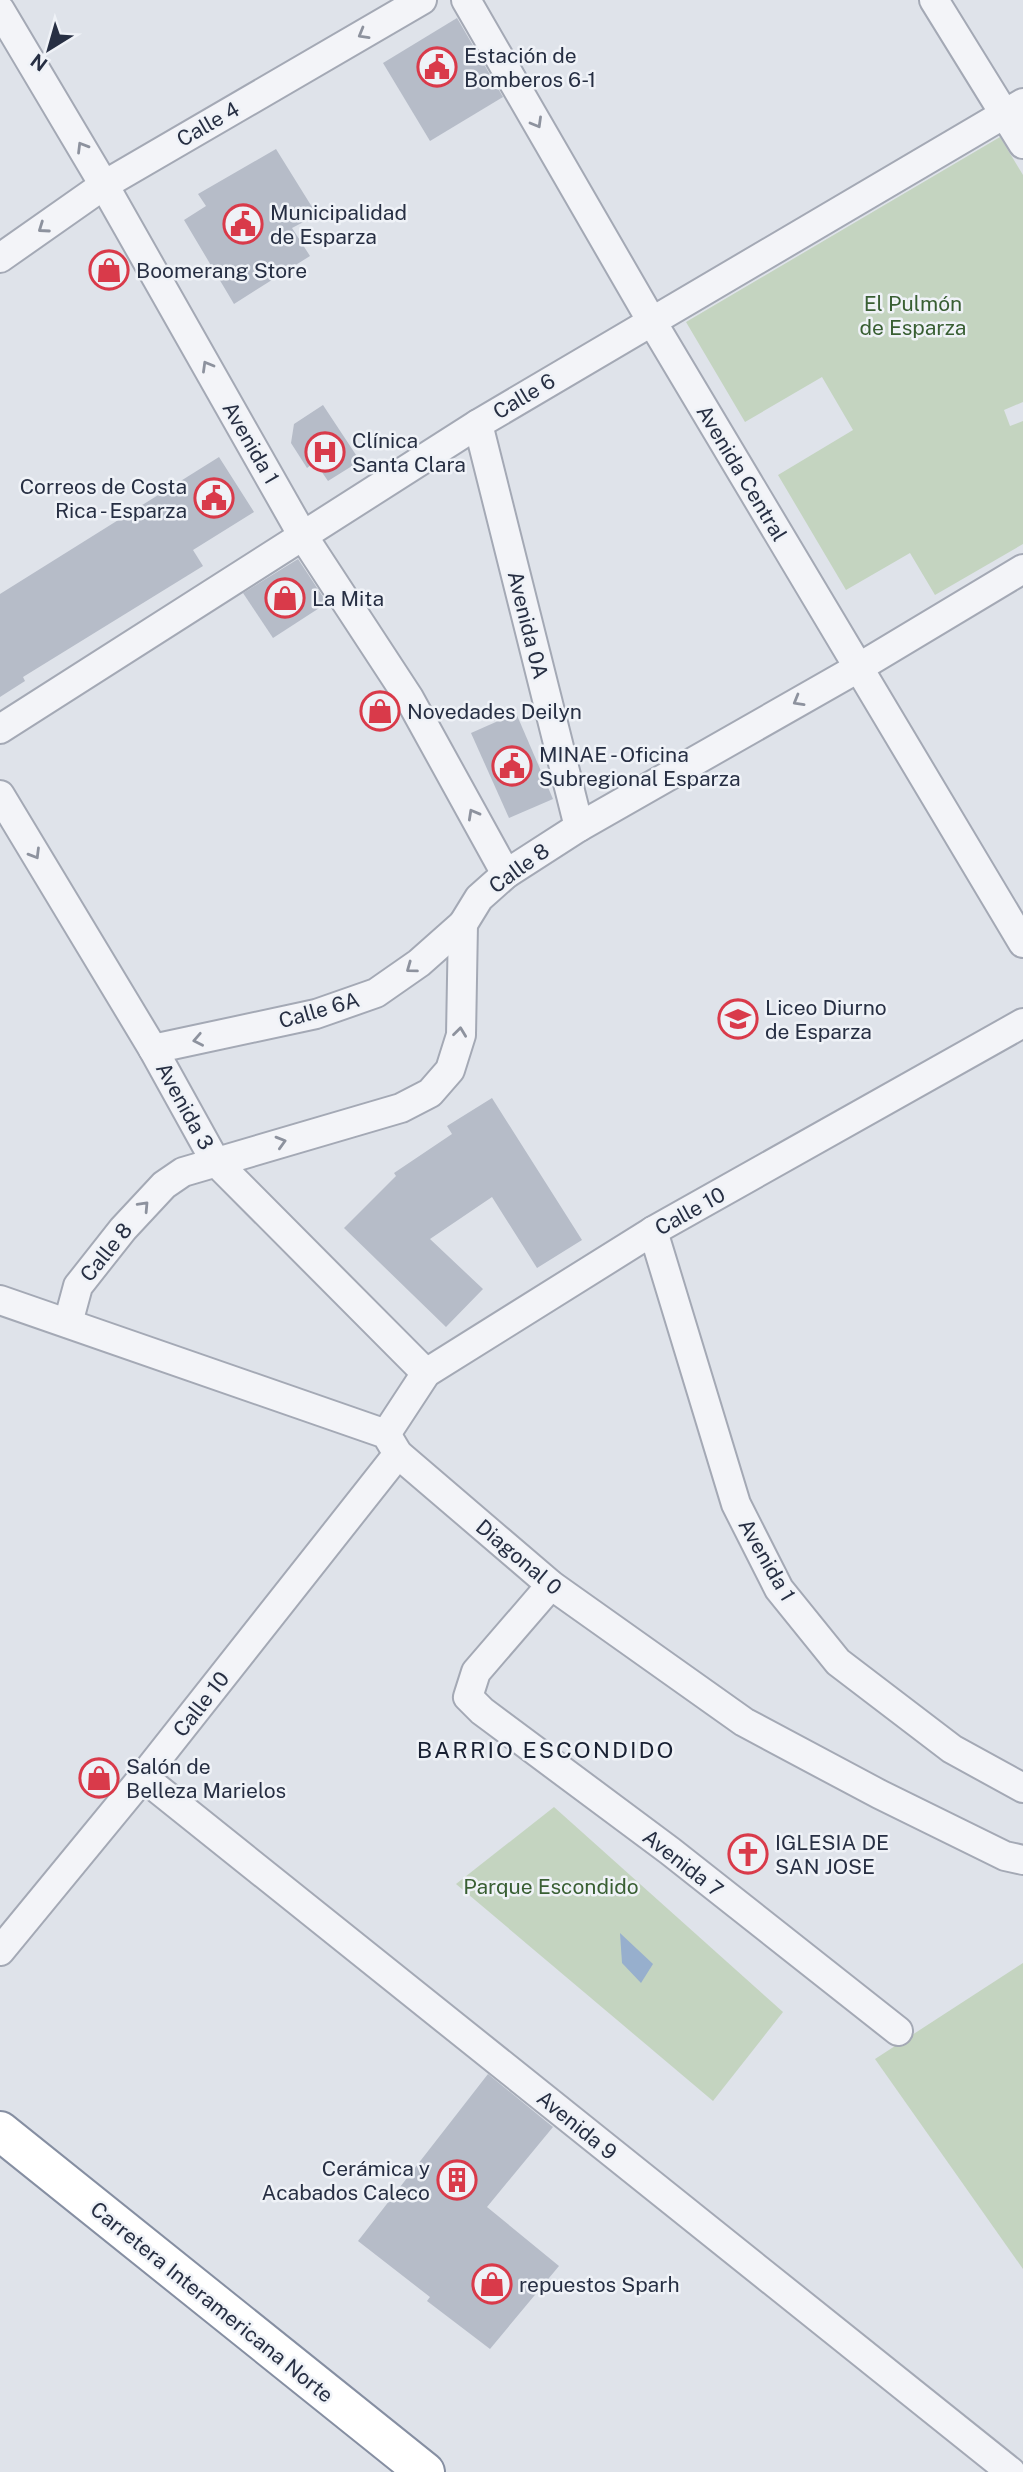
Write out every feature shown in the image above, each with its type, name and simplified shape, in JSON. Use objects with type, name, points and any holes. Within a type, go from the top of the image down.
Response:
[{"type":"highway","name":"Carretera Interamericana Norte","points":[[0,2131],[425,2472]]},
{"type":"street","name":"Calle 4","points":[[0,258],[104,185],[422,0]]},
{"type":"street","name":"Avenida Central","points":[[466,0],[651,320],[1023,943]]},
{"type":"street","points":[[934,0],[1014,108],[1023,144]]},
{"type":"street","name":"Avenida 1","points":[[0,10],[104,185],[303,536],[408,698],[506,874]]},
{"type":"street","name":"Calle 6","points":[[0,729],[478,424],[1014,108]]},
{"type":"street","name":"Avenida 0A","points":[[478,424],[579,827]]},
{"type":"street","name":"Calle 8","points":[[68,1323],[78,1286],[123,1229],[164,1185],[183,1172],[401,1108],[430,1093],[450,1070],[461,1035],[463,924],[479,898],[506,874],[579,827],[858,668],[1023,569]]},
{"type":"street","name":"Avenida 3","points":[[0,795],[153,1049],[215,1161],[426,1373]]},
{"type":"street","name":"Calle 6A","points":[[153,1049],[316,1014],[376,993],[419,964],[463,924]]},
{"type":"street","name":"Calle 10","points":[[0,1951],[144,1777],[392,1444],[426,1373],[653,1231],[1023,1023]]},
{"type":"street","name":"Avenida 1","points":[[653,1231],[736,1504],[779,1589],[838,1662],[952,1749],[1023,1788]]},
{"type":"street","name":"Diagonal 0","points":[[0,1300],[392,1444],[551,1585],[744,1722],[879,1794],[1005,1856],[1023,1860]]},
{"type":"street","name":"Avenida 7","points":[[551,1585],[476,1672],[468,1697],[482,1711],[670,1851],[898,2031]]},
{"type":"street","name":"Avenida 9","points":[[144,1777],[1011,2472]]},
{"type":"green space","name":"El Pulmón de Esparza","points":[[1000,137],[1023,175],[1023,402],[1004,410],[1010,426],[1023,421],[1023,544],[935,595],[910,553],[846,590],[778,475],[853,430],[822,377],[745,422],[686,322]]},
{"type":"green space","name":"Parque Escondido","points":[[554,1807],[783,2012],[713,2101],[456,1884]]},
{"type":"green space","points":[[1023,1963],[1023,2269],[875,2059]]},
{"type":"water","points":[[620,1933],[653,1964],[641,1983],[622,1963]]},
{"type":"building","name":"Estación de Bomberos 6-1","points":[[457,18],[503,97],[430,141],[383,63]]},
{"type":"building","name":"Municipalidad de Esparza","points":[[276,149],[317,215],[292,228],[310,256],[234,304],[184,220],[206,206],[198,194]]},
{"type":"building","name":"Clínica Santa Clara","points":[[323,405],[360,461],[328,481],[315,462],[307,468],[291,443],[294,424]]},
{"type":"building","points":[[219,457],[254,512],[193,550],[203,566],[23,677],[25,681],[0,697],[0,594]]},
{"type":"building","name":"La Mita","points":[[298,559],[327,603],[273,638],[243,593]]},
{"type":"building","name":"MINAE - Oficina Subregional Esparza","points":[[516,713],[553,799],[509,818],[471,733]]},
{"type":"building","points":[[492,1098],[582,1240],[537,1268],[492,1197],[430,1239],[483,1289],[446,1327],[344,1228],[396,1176],[394,1173],[452,1134],[447,1126]]},
{"type":"building","name":"Cerámica y Acabados Caleco","points":[[488,2074],[553,2127],[487,2207],[559,2266],[490,2349],[427,2301],[430,2297],[358,2241]]},
{"type":"place","name":"Estación de Bomberos 6-1","points":[[437,67]]},
{"type":"place","name":"Municipalidad de Esparza","points":[[243,224]]},
{"type":"place","name":"Boomerang Store","points":[[109,270]]},
{"type":"place","name":"Clínica Santa Clara","points":[[325,452]]},
{"type":"place","name":"Correos de Costa Rica - Esparza","points":[[214,498]]},
{"type":"place","name":"La Mita","points":[[285,598]]},
{"type":"place","name":"Novedades Deilyn","points":[[380,711]]},
{"type":"place","name":"MINAE - Oficina Subregional Esparza","points":[[512,766]]},
{"type":"place","name":"Liceo Diurno de Esparza","points":[[738,1019]]},
{"type":"place","name":"Salón de Belleza Marielos","points":[[99,1778]]},
{"type":"place","name":"IGLESIA DE SAN JOSE","points":[[748,1854]]},
{"type":"place","name":"Cerámica y Acabados Caleco","points":[[457,2180]]},
{"type":"place","name":"repuestos Sparh","points":[[492,2284]]},
{"type":"district","name":"BARRIO ESCONDIDO","points":[[546,1749]]}]
